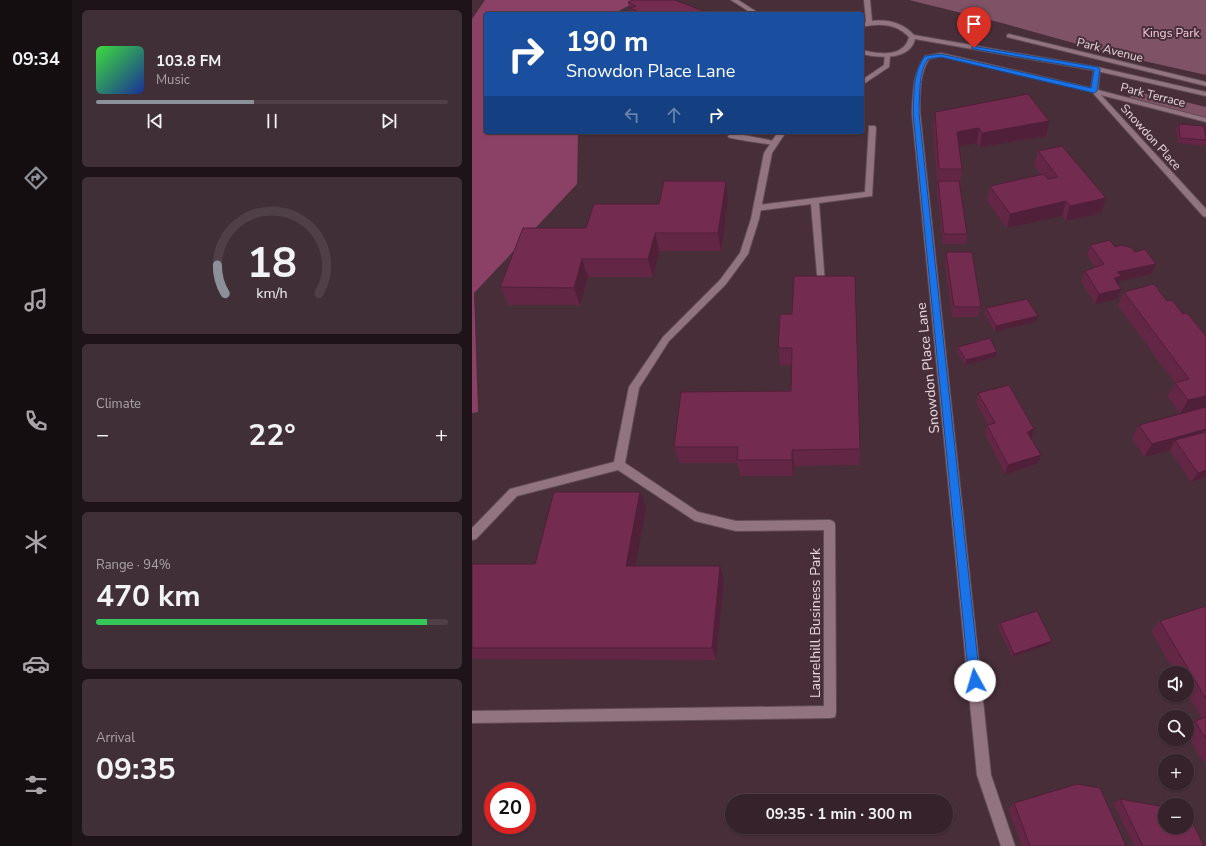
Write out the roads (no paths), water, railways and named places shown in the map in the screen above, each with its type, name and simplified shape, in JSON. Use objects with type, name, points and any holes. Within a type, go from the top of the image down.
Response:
[{"type":"street","points":[[734,0],[755,12]]},
{"type":"street","points":[[867,0],[869,23]]},
{"type":"street","points":[[864,24],[879,22],[895,24],[908,30],[912,37],[910,45],[904,50],[887,55],[874,55],[864,52]]},
{"type":"street","name":"Park Avenue","points":[[1009,36],[1206,84]]},
{"type":"street","points":[[912,37],[1097,69],[1206,94]]},
{"type":"street","points":[[864,82],[887,66],[887,55]]},
{"type":"street","name":"Snowdon Place Lane","points":[[1008,846],[984,776],[916,113],[917,86],[921,65],[927,57],[941,55],[1094,91]]},
{"type":"street","points":[[1094,91],[1097,69]]},
{"type":"street","name":"Park Terrace","points":[[1094,91],[1206,120]]},
{"type":"street","name":"Snowdon Place","points":[[1094,91],[1206,214]]},
{"type":"street","points":[[757,208],[869,194],[872,128]]},
{"type":"street","points":[[472,534],[514,492],[619,465],[634,387],[666,339],[722,282],[744,254],[757,208],[768,153],[781,134]]},
{"type":"street","points":[[732,137],[743,137],[774,143]]},
{"type":"street","points":[[815,200],[821,284]]},
{"type":"street","name":"Laurelhill Business Park","points":[[472,717],[830,712],[830,525],[736,526],[695,516],[619,465]]},
{"type":"park label","name":"Kings Park","points":[[1171,33]]}]
